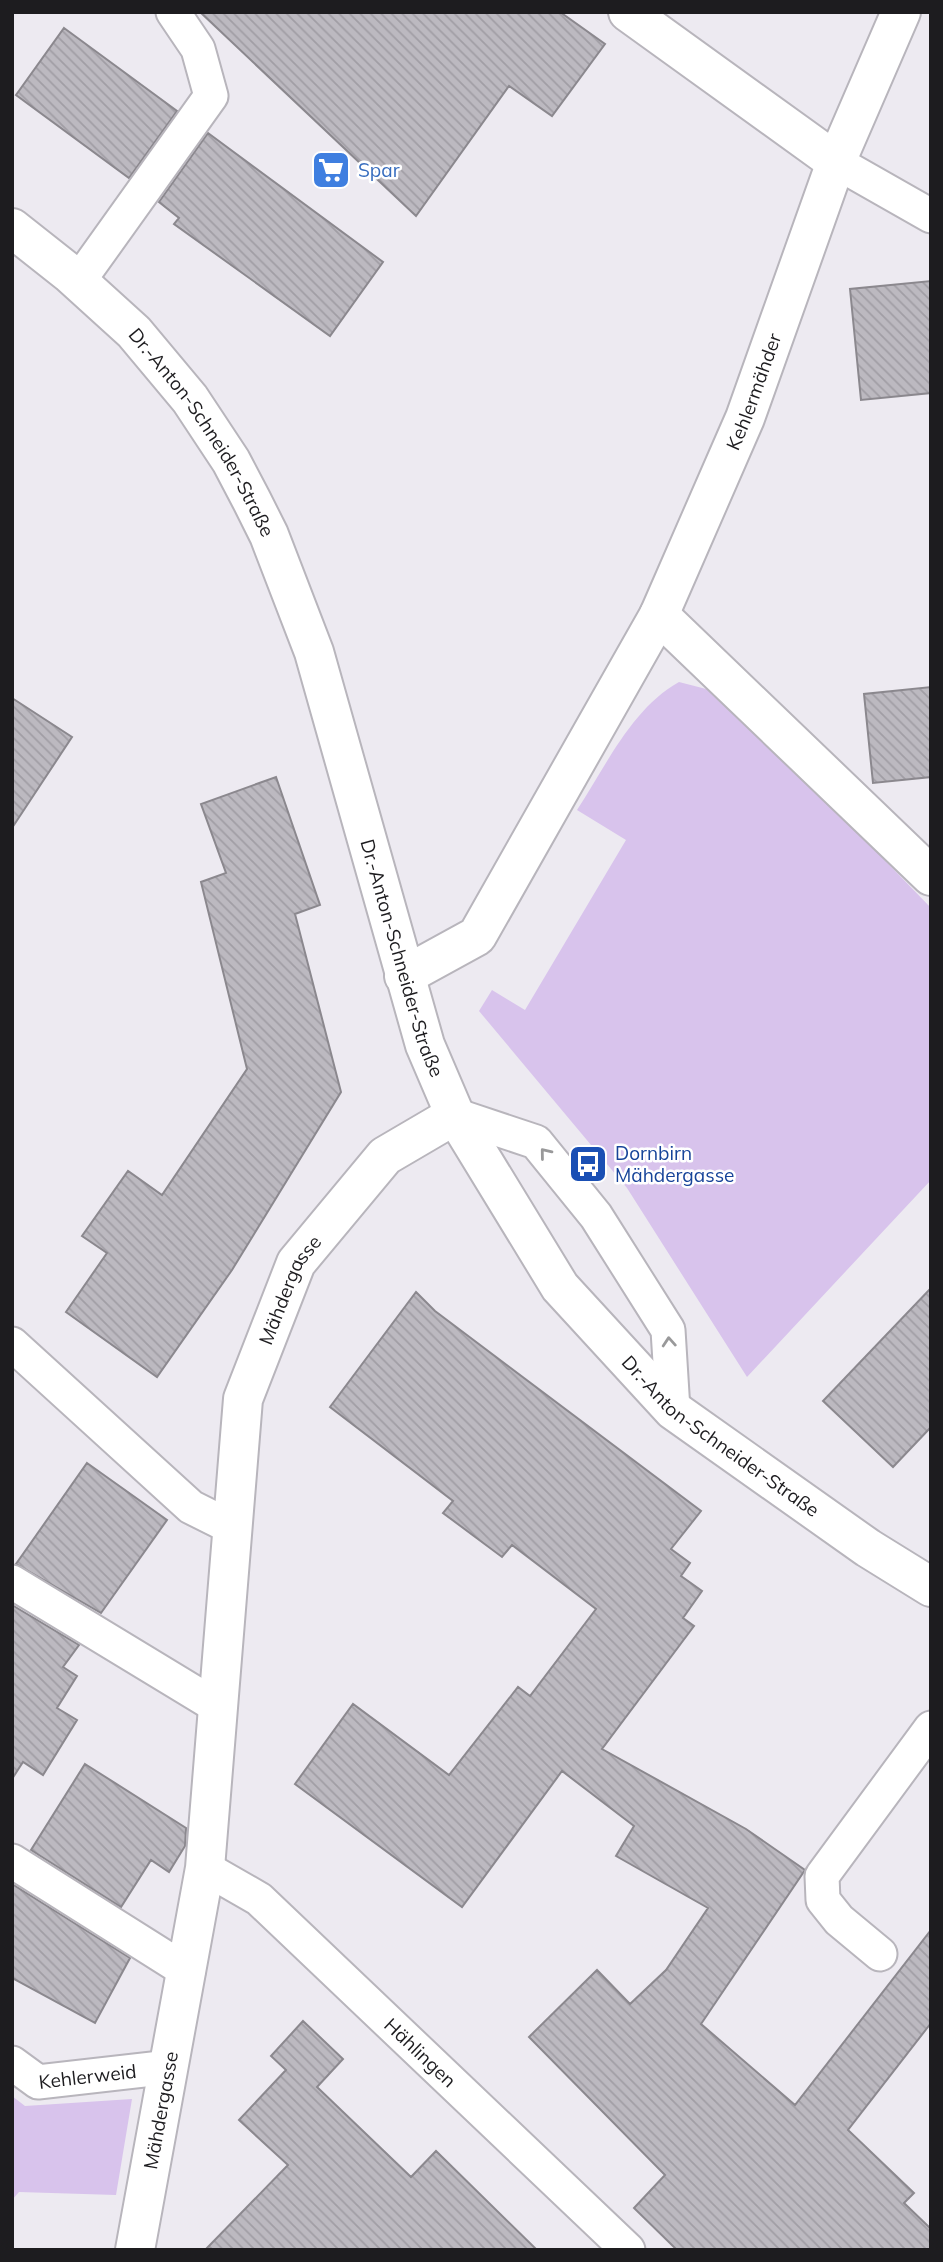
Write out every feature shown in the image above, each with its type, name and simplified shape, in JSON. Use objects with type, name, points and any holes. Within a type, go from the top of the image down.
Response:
[{"type":"street","points":[[628,12],[836,162]]},
{"type":"street","name":"Kehlermähder","points":[[404,976],[477,936],[659,615],[745,418],[836,162],[901,12]]},
{"type":"street","name":"Dr.-Anton-Schneider-Straße","points":[[12,229],[134,332],[190,399],[230,461],[268,535],[314,652],[425,1045],[455,1115],[559,1287],[673,1410],[868,1548],[931,1587]]},
{"type":"street","points":[[659,615],[931,876]]},
{"type":"street","name":"Mähdergasse","points":[[135,2250],[205,1868],[243,1399],[296,1263],[385,1156],[455,1115]]},
{"type":"lane","points":[[78,282],[211,96],[198,49],[173,12]]},
{"type":"lane","points":[[836,162],[931,216]]},
{"type":"lane","points":[[455,1115],[536,1142],[596,1216],[668,1330],[673,1410]]},
{"type":"lane","points":[[12,1344],[191,1507],[231,1527]]},
{"type":"lane","points":[[12,1582],[218,1707]]},
{"type":"lane","points":[[880,1954],[839,1920],[823,1900],[822,1876],[931,1728]]},
{"type":"lane","points":[[12,1861],[188,1972]]},
{"type":"lane","name":"Hählingen","points":[[205,1868],[259,1899],[628,2250]]},
{"type":"lane","name":"Kehlerweid","points":[[12,2063],[38,2082],[170,2067]]},
{"type":"shaded area","points":[[679,682],[710,690],[756,727],[931,908],[931,1180],[747,1377],[627,1188],[479,1011],[492,990],[525,1010],[626,840],[577,810],[634,722],[662,693]]},
{"type":"shaded area","points":[[12,2096],[25,2106],[132,2099],[116,2195],[19,2192],[12,2200]]},
{"type":"building","points":[[200,12],[560,12],[605,44],[552,116],[509,86],[416,216]]},
{"type":"building","points":[[64,28],[177,111],[129,178],[16,95]]},
{"type":"building","points":[[208,133],[383,262],[330,336],[174,224],[179,218],[159,202]]},
{"type":"building","points":[[931,281],[931,393],[861,400],[850,289]]},
{"type":"building","points":[[931,687],[931,777],[873,783],[864,694]]},
{"type":"building","points":[[12,698],[72,737],[12,828]]},
{"type":"building","points":[[276,777],[320,905],[295,914],[341,1092],[232,1270],[157,1377],[66,1312],[107,1253],[82,1236],[128,1171],[162,1195],[247,1069],[201,882],[226,873],[201,804]]},
{"type":"building","points":[[931,1288],[931,1427],[893,1467],[823,1401]]},
{"type":"building","points":[[416,1292],[435,1311],[701,1511],[671,1549],[690,1563],[681,1576],[702,1591],[683,1618],[694,1626],[602,1749],[746,1829],[805,1870],[701,2024],[795,2105],[931,1930],[931,2023],[848,2130],[914,2193],[904,2203],[931,2229],[931,2250],[677,2250],[634,2208],[665,2175],[529,2037],[597,1970],[630,2004],[666,1970],[708,1908],[616,1856],[634,1826],[562,1771],[462,1907],[295,1784],[353,1704],[449,1775],[518,1687],[530,1696],[596,1609],[512,1545],[502,1557],[443,1513],[453,1501],[330,1407]]},
{"type":"building","points":[[87,1463],[167,1520],[101,1613],[16,1564]]},
{"type":"building","points":[[12,1605],[79,1645],[63,1667],[77,1676],[57,1708],[77,1720],[43,1775],[23,1762],[12,1779]]},
{"type":"building","points":[[85,1764],[186,1828],[185,1846],[169,1872],[151,1860],[121,1907],[31,1850]]},
{"type":"building","points":[[12,1884],[130,1958],[95,2023],[12,1978]]},
{"type":"building","points":[[303,2021],[343,2059],[317,2087],[411,2177],[436,2151],[537,2250],[205,2250],[288,2165],[239,2120],[286,2070],[271,2056]]},
{"type":"place","name":"Spar","points":[[331,170]]},
{"type":"place","name":"Dornbirn Mähdergasse","points":[[588,1164]]}]
